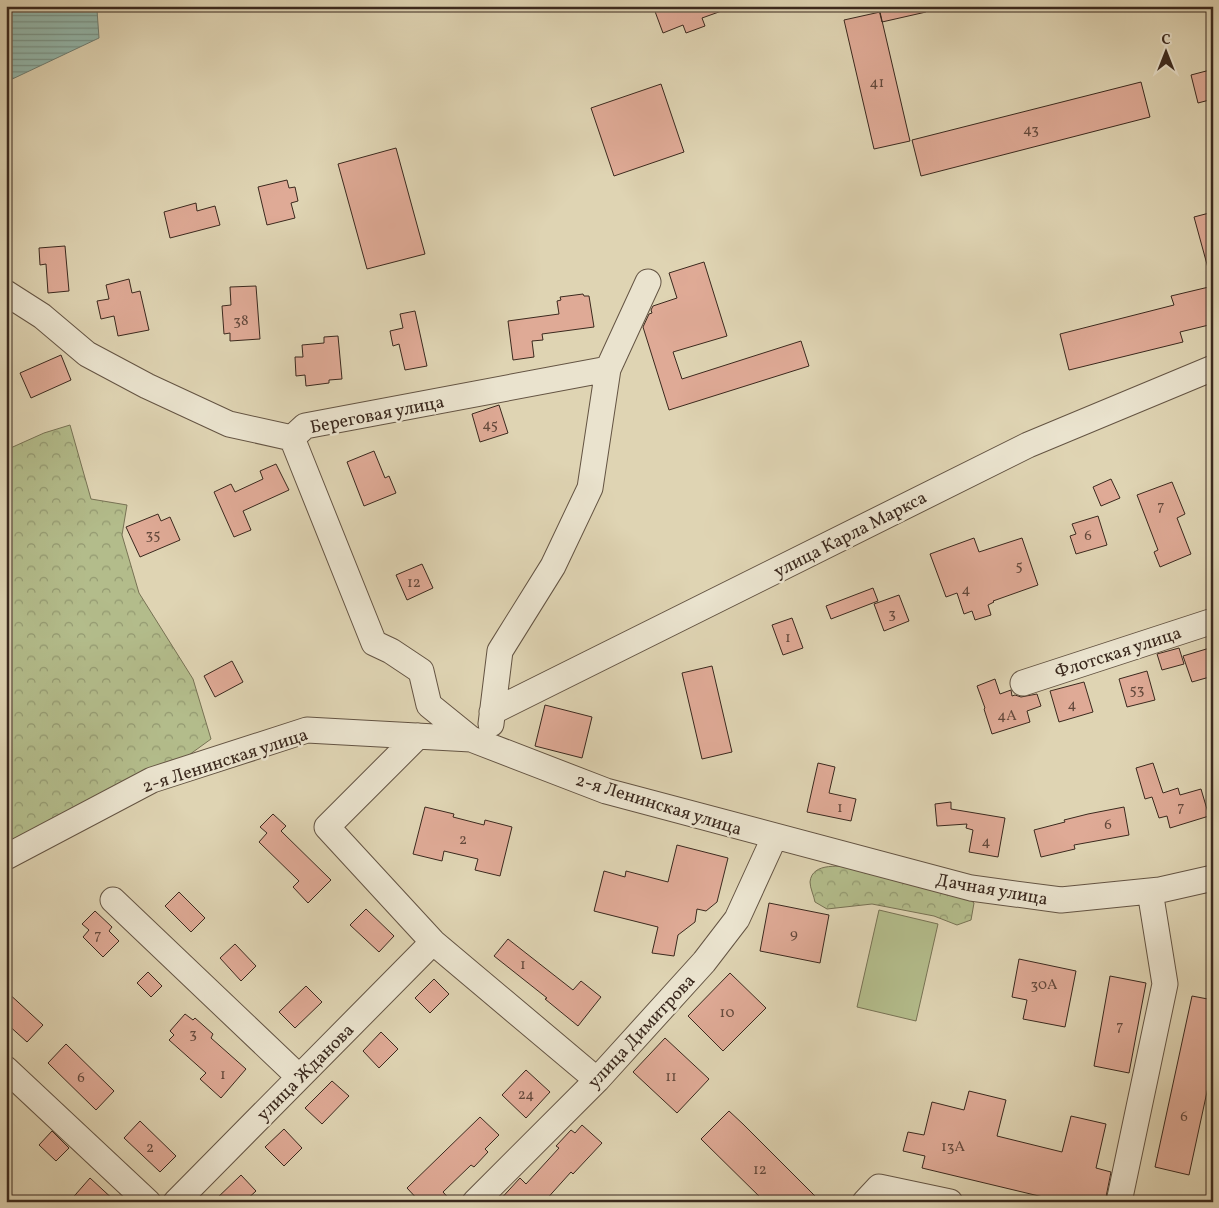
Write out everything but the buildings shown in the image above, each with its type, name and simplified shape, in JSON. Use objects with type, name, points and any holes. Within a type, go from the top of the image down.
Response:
[{"type":"street","points":[[292,438],[374,642],[421,671],[429,705],[479,743],[492,712],[500,651],[553,566],[590,488],[608,369],[648,282]]},
{"type":"street","name":"Береговая улица","points":[[6,293],[42,316],[87,354],[147,386],[229,424],[292,438],[305,426],[608,369]]},
{"type":"street","name":"улица Карла Маркса","points":[[492,712],[1028,445],[1213,368]]},
{"type":"street","name":"Флотская улица","points":[[1023,683],[1213,621]]},
{"type":"street","name":"2-я Ленинская улица","points":[[6,857],[152,780],[306,730],[418,736],[479,743],[606,792],[774,838]]},
{"type":"street","points":[[418,736],[328,827],[433,942],[597,1080]]},
{"type":"street","name":"Дачная улица","points":[[774,838],[971,888],[1061,900],[1150,891],[1213,878]]},
{"type":"street","name":"улица Димитрова","points":[[475,1202],[597,1080],[704,962],[737,920],[774,838]]},
{"type":"street","points":[[1119,1202],[1165,984],[1150,891]]},
{"type":"street","points":[[113,900],[299,1077]]},
{"type":"street","name":"улица Жданова","points":[[176,1202],[433,942]]},
{"type":"street","points":[[6,1069],[148,1202]]},
{"type":"street","points":[[865,1202],[879,1187],[950,1202]]},
{"type":"green space","points":[[70,425],[91,499],[127,505],[122,535],[139,593],[193,679],[211,739],[182,760],[6,854],[6,450],[44,433]]},
{"type":"green space","points":[[836,866],[856,867],[968,898],[974,903],[971,920],[957,925],[934,916],[872,904],[827,909],[815,902],[810,882],[812,875],[816,871]]},
{"type":"green space","points":[[879,910],[938,924],[916,1021],[857,1007]]},
{"type":"water","points":[[6,6],[100,6],[97,10],[99,38],[6,82]]}]
